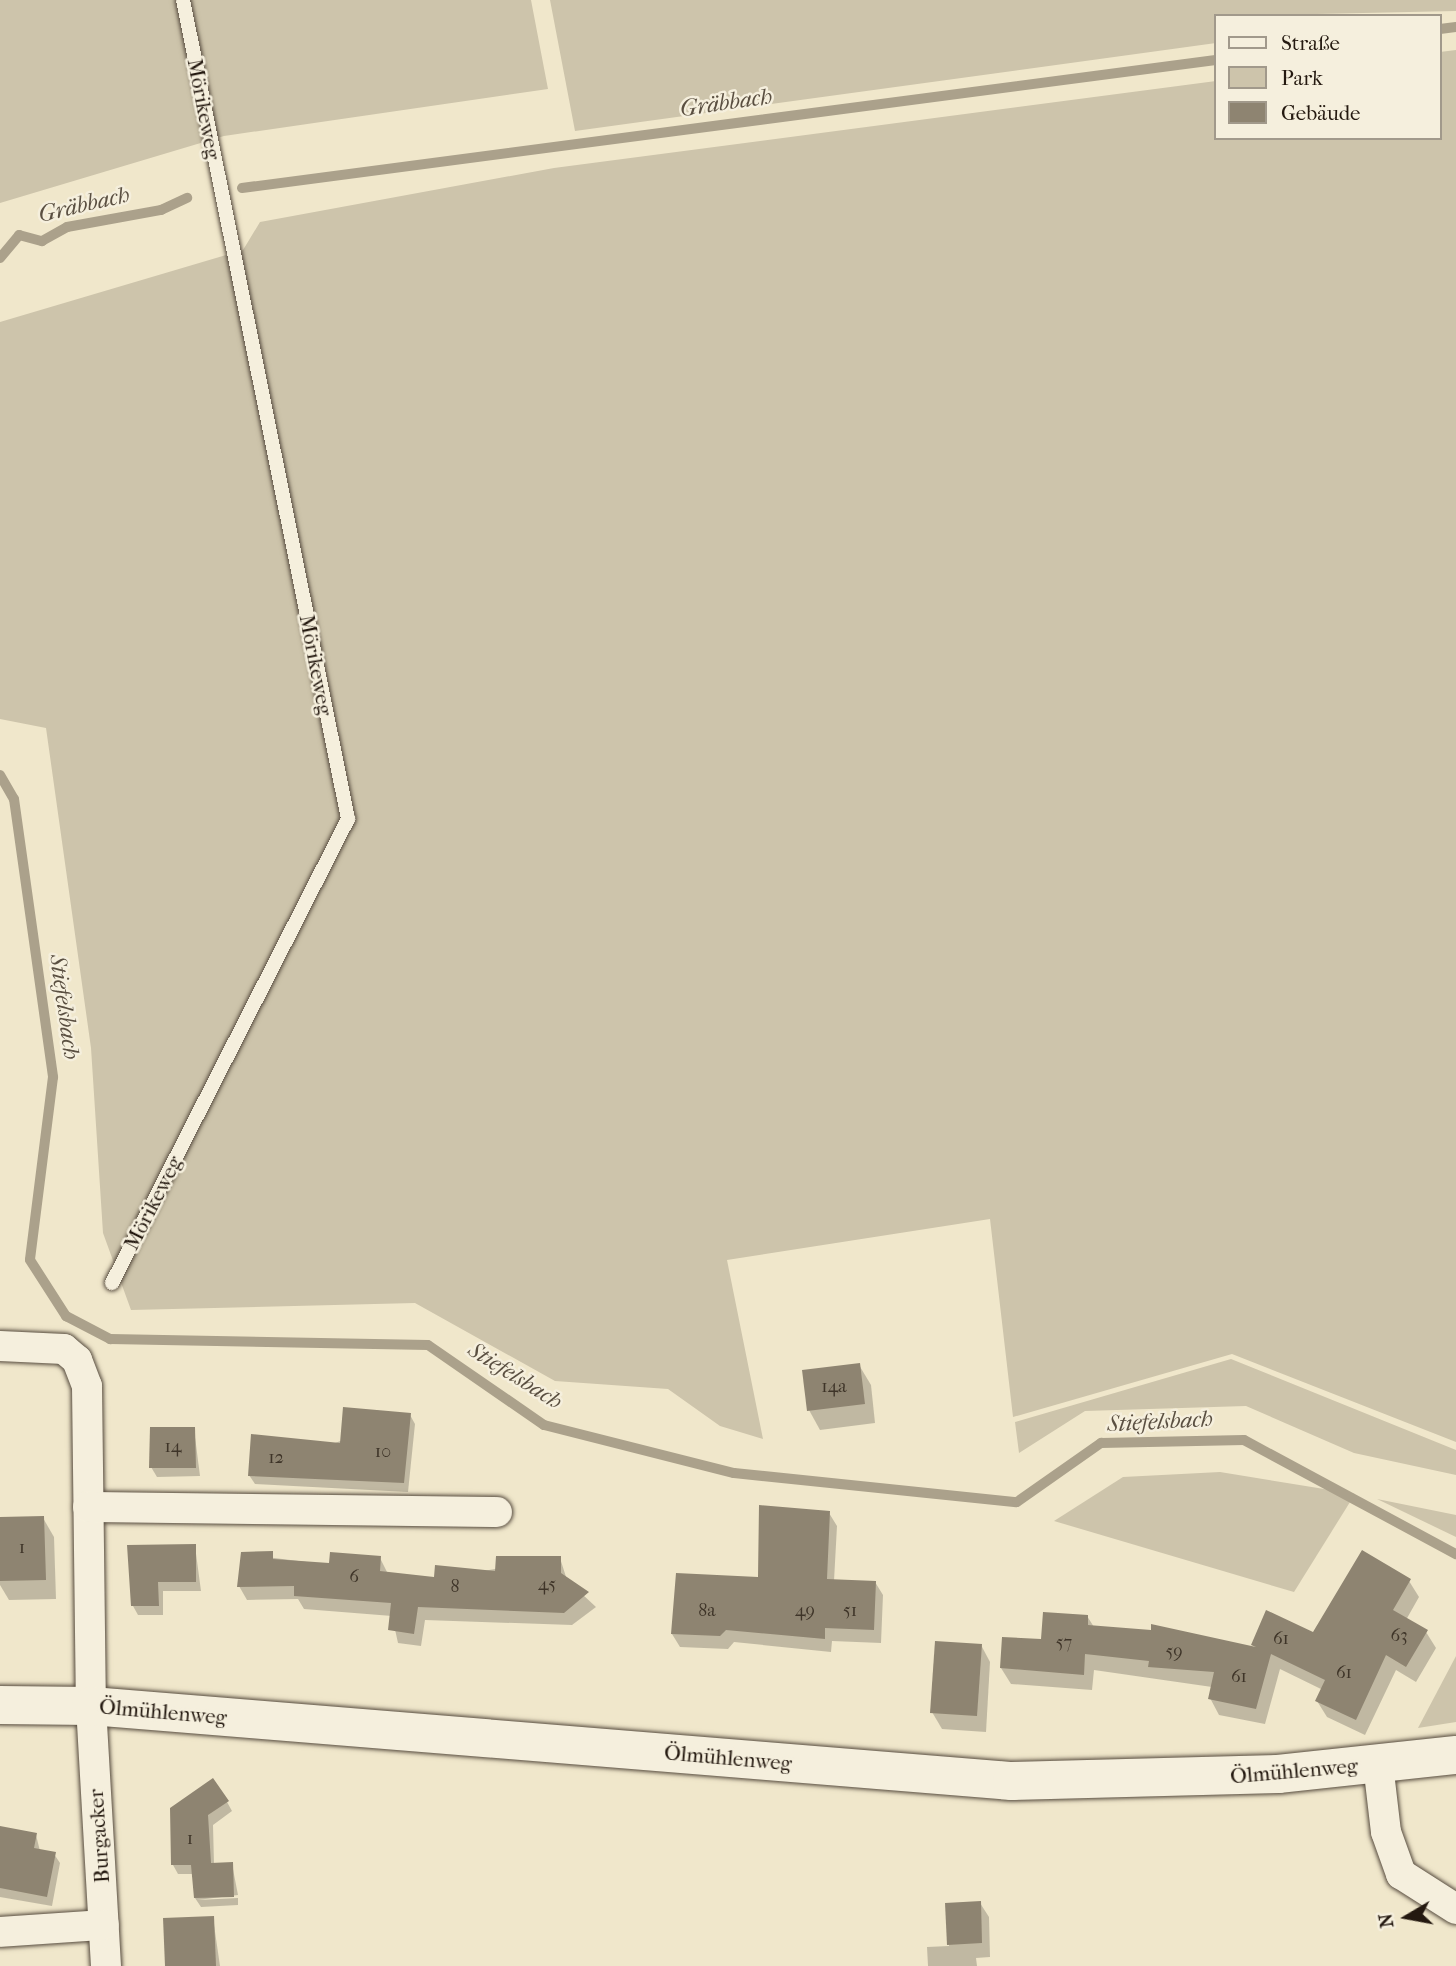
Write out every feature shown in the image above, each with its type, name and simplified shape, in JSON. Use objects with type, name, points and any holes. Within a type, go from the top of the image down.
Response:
[{"type":"main road","name":"Ölmühlenweg","points":[[0,1705],[91,1706],[1012,1781],[1202,1778],[1456,1755]]},
{"type":"street","points":[[0,1346],[64,1349],[77,1360],[87,1386],[91,1706]]},
{"type":"street","points":[[88,1507],[497,1512]]},
{"type":"street","name":"Burgacker","points":[[91,1706],[106,1966]]},
{"type":"street","points":[[1378,1764],[1386,1832],[1401,1874],[1456,1909]]},
{"type":"street","points":[[0,1932],[104,1925]]},
{"type":"lane","name":"Mörikeweg","points":[[112,1283],[348,819],[183,0]]},
{"type":"green space","points":[[0,0],[531,0],[548,89],[224,136],[0,203]]},
{"type":"green space","points":[[550,0],[1456,0],[1456,11],[1214,14],[1214,43],[575,131]]},
{"type":"green space","points":[[1456,50],[1456,1442],[1232,1354],[1013,1417],[990,1219],[727,1260],[763,1439],[720,1426],[668,1389],[555,1381],[415,1303],[131,1310],[103,1233],[91,1048],[46,728],[0,719],[0,322],[243,250],[260,222],[554,168],[1214,81],[1214,140],[1442,140],[1442,52]]},
{"type":"green space","points":[[1231,1359],[1456,1450],[1456,1475],[1354,1453],[1246,1406],[1085,1411],[1019,1453],[1015,1422]]},
{"type":"green space","points":[[1220,1472],[1355,1494],[1294,1592],[1054,1521],[1123,1477]]},
{"type":"green space","points":[[1377,1499],[1456,1515],[1456,1537]]},
{"type":"green space","points":[[1456,1656],[1456,1722],[1418,1728]]},
{"type":"building","points":[[860,1363],[865,1404],[807,1411],[802,1370]]},
{"type":"building","points":[[343,1407],[411,1413],[404,1483],[248,1476],[251,1434],[340,1443]]},
{"type":"building","points":[[150,1427],[195,1427],[196,1468],[149,1468]]},
{"type":"building","points":[[759,1505],[830,1511],[827,1579],[876,1581],[874,1630],[825,1628],[825,1639],[726,1630],[720,1636],[671,1634],[676,1573],[758,1577]]},
{"type":"building","points":[[44,1516],[46,1580],[0,1581],[0,1517]]},
{"type":"building","points":[[196,1544],[196,1582],[158,1582],[159,1606],[131,1606],[127,1545]]},
{"type":"building","points":[[1362,1550],[1411,1579],[1393,1610],[1428,1630],[1406,1667],[1386,1655],[1356,1720],[1315,1701],[1325,1680],[1271,1654],[1256,1709],[1208,1699],[1214,1672],[1148,1667],[1149,1661],[1085,1654],[1084,1675],[1000,1668],[1002,1637],[1041,1639],[1043,1612],[1088,1615],[1088,1625],[1151,1630],[1151,1624],[1256,1647],[1251,1645],[1266,1610],[1313,1632]]},
{"type":"building","points":[[273,1551],[273,1559],[329,1563],[330,1552],[381,1556],[380,1571],[434,1577],[435,1565],[495,1571],[496,1556],[561,1556],[561,1573],[589,1592],[564,1613],[418,1607],[414,1634],[388,1630],[391,1603],[294,1596],[294,1586],[237,1587],[241,1552]]},
{"type":"building","points":[[935,1641],[982,1644],[977,1716],[930,1713]]},
{"type":"building","points":[[213,1778],[229,1801],[208,1815],[211,1863],[233,1862],[234,1897],[194,1898],[191,1865],[171,1865],[170,1808]]},
{"type":"building","points":[[0,1826],[37,1833],[34,1848],[56,1852],[47,1897],[0,1888]]},
{"type":"building","points":[[981,1901],[982,1943],[947,1945],[945,1903]]},
{"type":"building","points":[[214,1916],[216,1966],[165,1966],[163,1918]]},
{"type":"waterway","name":"Gräbbach","points":[[1442,29],[1456,27]]},
{"type":"waterway","name":"Gräbbach","points":[[242,188],[1214,60]]},
{"type":"waterway","name":"Gräbbach","points":[[0,258],[19,235],[42,241],[67,227],[161,210],[187,198]]},
{"type":"waterway","name":"Stiefelsbach","points":[[0,775],[14,799],[53,1077],[30,1260],[66,1316],[110,1339],[428,1345],[544,1425],[734,1473],[1017,1502],[1101,1443],[1244,1440],[1456,1554]]}]
